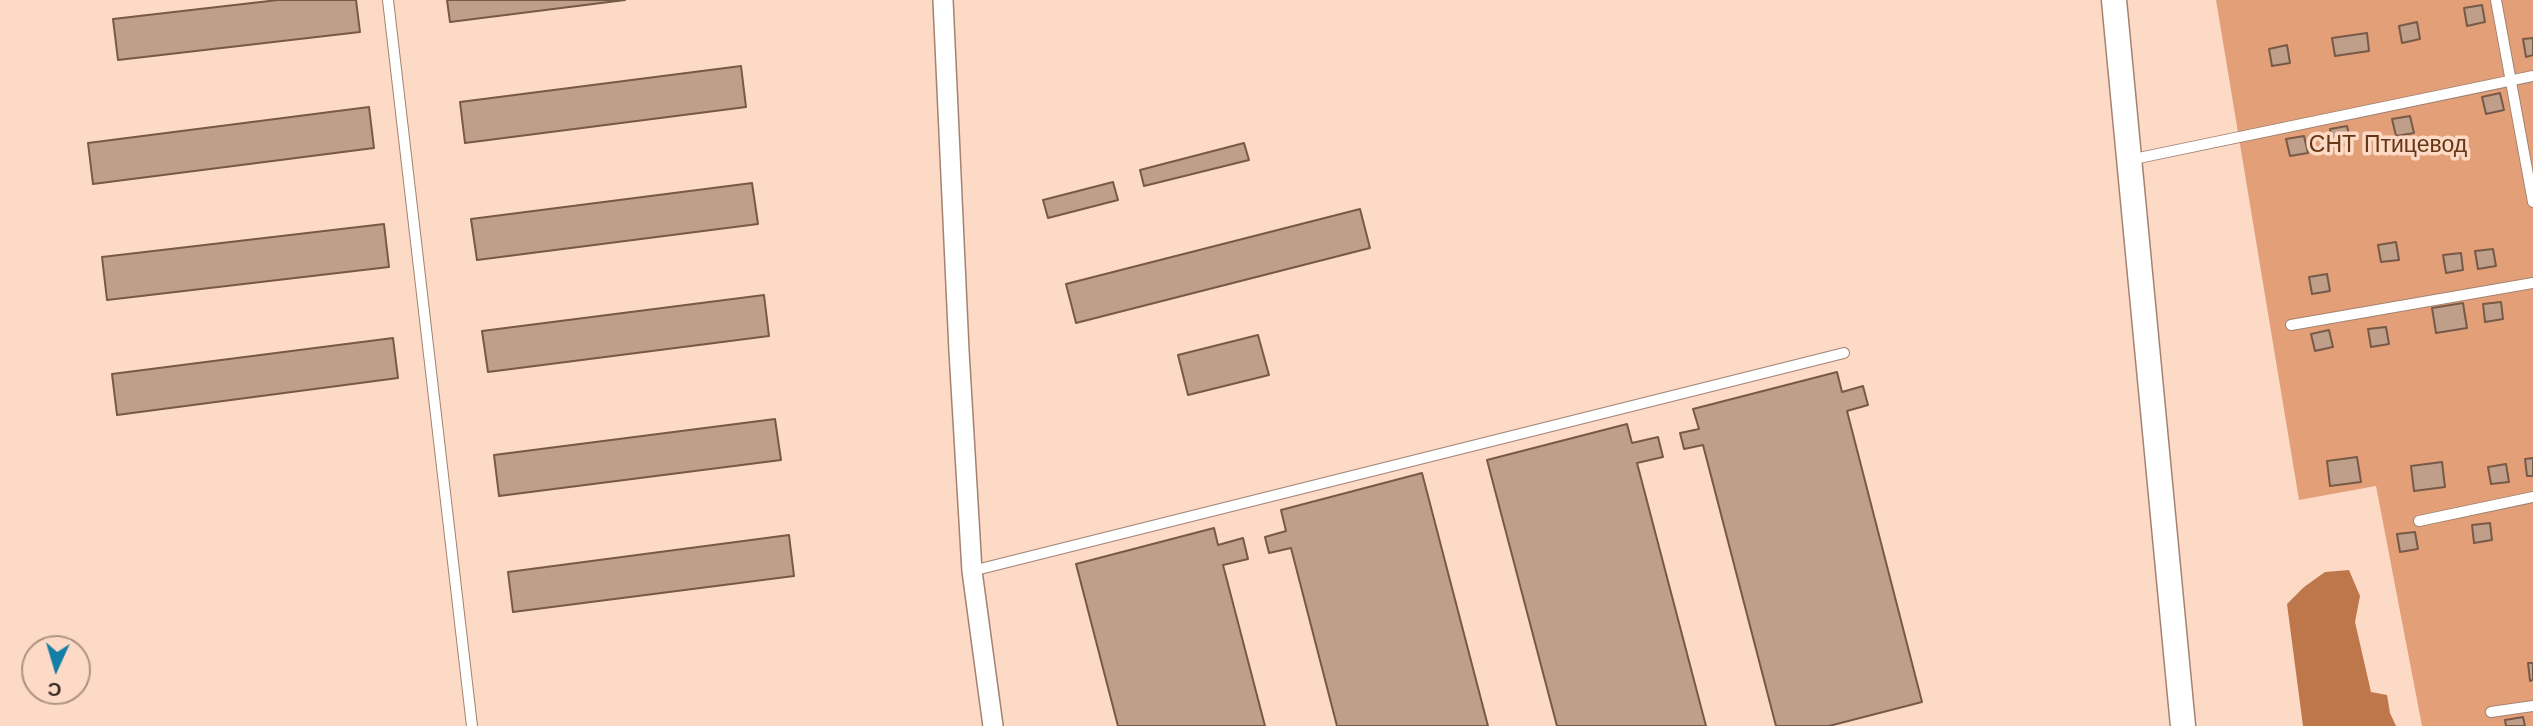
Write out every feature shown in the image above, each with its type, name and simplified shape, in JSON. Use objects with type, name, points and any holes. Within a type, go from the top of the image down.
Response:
[{"type":"street","points":[[943,0],[958,351],[972,571],[993,726]]},
{"type":"street","points":[[2115,0],[2183,726]]},
{"type":"lane","points":[[387,0],[472,726]]},
{"type":"lane","points":[[2496,0],[2533,202]]},
{"type":"lane","points":[[2129,160],[2533,76]]},
{"type":"lane","points":[[2291,325],[2533,283]]},
{"type":"lane","points":[[972,571],[1844,353]]},
{"type":"lane","points":[[2419,521],[2533,497]]},
{"type":"lane","points":[[2491,712],[2533,706]]},
{"type":"green space","name":"СНТ Птицевод","points":[[2216,0],[2533,0],[2533,726],[2422,726],[2376,486],[2299,500]]},
{"type":"shaded area","points":[[2349,570],[2360,596],[2355,622],[2371,692],[2387,695],[2390,713],[2396,726],[2303,726],[2287,604],[2325,572]]},
{"type":"building","points":[[278,0],[356,0],[360,32],[118,60],[113,19]]},
{"type":"building","points":[[447,0],[625,0],[450,22]]},
{"type":"building","points":[[2482,5],[2485,22],[2467,26],[2464,8]]},
{"type":"building","points":[[2417,22],[2420,39],[2402,43],[2399,26]]},
{"type":"building","points":[[2367,33],[2369,51],[2335,56],[2332,38]]},
{"type":"building","points":[[2533,38],[2533,55],[2526,57],[2523,39]]},
{"type":"building","points":[[2287,45],[2290,63],[2272,66],[2269,49]]},
{"type":"building","points":[[741,66],[746,107],[465,143],[460,102]]},
{"type":"building","points":[[2500,93],[2504,110],[2486,114],[2482,97]]},
{"type":"building","points":[[369,107],[374,148],[93,184],[88,143]]},
{"type":"building","points":[[2410,116],[2414,133],[2396,136],[2392,119]]},
{"type":"building","points":[[2347,126],[2351,143],[2333,147],[2330,129]]},
{"type":"building","points":[[2304,136],[2308,153],[2290,156],[2286,139]]},
{"type":"building","points":[[1244,143],[1249,160],[1144,186],[1140,170]]},
{"type":"building","points":[[1113,182],[1118,200],[1048,218],[1043,200]]},
{"type":"building","points":[[752,183],[758,224],[477,260],[471,219]]},
{"type":"building","points":[[1360,209],[1370,248],[1076,323],[1066,284]]},
{"type":"building","points":[[384,224],[389,267],[107,300],[102,257]]},
{"type":"building","points":[[2396,242],[2399,260],[2381,262],[2378,245]]},
{"type":"building","points":[[2493,249],[2496,266],[2478,269],[2475,251]]},
{"type":"building","points":[[2461,253],[2463,270],[2446,273],[2443,255]]},
{"type":"building","points":[[2327,274],[2330,291],[2312,294],[2309,277]]},
{"type":"building","points":[[764,295],[769,336],[488,372],[482,331]]},
{"type":"building","points":[[2501,302],[2503,319],[2485,322],[2483,304]]},
{"type":"building","points":[[2463,303],[2467,328],[2436,333],[2432,308]]},
{"type":"building","points":[[2386,327],[2389,344],[2371,347],[2368,329]]},
{"type":"building","points":[[2329,330],[2333,347],[2315,351],[2311,334]]},
{"type":"building","points":[[1258,335],[1269,375],[1188,395],[1178,355]]},
{"type":"building","points":[[393,338],[398,378],[117,415],[112,374]]},
{"type":"building","points":[[1837,372],[1842,392],[1863,386],[1868,405],[1847,411],[1922,702],[1829,726],[1776,726],[1703,445],[1684,449],[1680,433],[1699,429],[1693,409]]},
{"type":"building","points":[[775,419],[781,460],[499,496],[494,455]]},
{"type":"building","points":[[1627,424],[1632,443],[1658,437],[1663,457],[1637,463],[1706,726],[1557,726],[1487,460]]},
{"type":"building","points":[[2357,457],[2361,482],[2330,486],[2327,461]]},
{"type":"building","points":[[2533,458],[2533,476],[2527,476],[2525,459]]},
{"type":"building","points":[[2442,462],[2445,487],[2414,491],[2411,466]]},
{"type":"building","points":[[2506,464],[2509,482],[2491,484],[2488,467]]},
{"type":"building","points":[[1422,473],[1488,726],[1337,726],[1291,548],[1269,553],[1265,537],[1286,531],[1281,510]]},
{"type":"building","points":[[2490,523],[2492,540],[2474,543],[2472,525]]},
{"type":"building","points":[[1214,528],[1218,545],[1243,538],[1248,559],[1223,565],[1265,726],[1118,726],[1076,564]]},
{"type":"building","points":[[2415,532],[2418,549],[2400,552],[2397,534]]},
{"type":"building","points":[[789,535],[794,576],[513,612],[508,572]]},
{"type":"building","points":[[2528,663],[2533,663],[2533,680],[2530,681]]},
{"type":"building","points":[[2523,717],[2525,726],[2506,726],[2505,720]]}]
